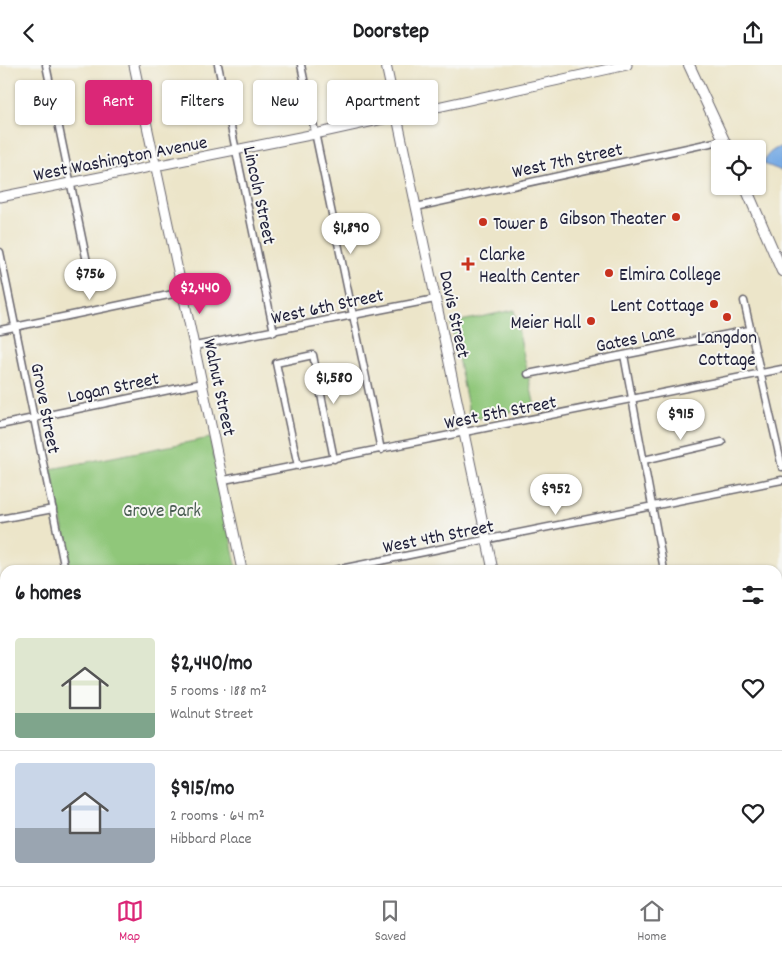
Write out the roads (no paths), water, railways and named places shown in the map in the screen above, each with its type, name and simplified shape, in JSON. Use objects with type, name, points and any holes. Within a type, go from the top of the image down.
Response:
[{"type":"main road","points":[[689,65],[724,140]]},
{"type":"main road","points":[[748,195],[782,271]]},
{"type":"street","points":[[46,65],[87,262]]},
{"type":"street","name":"Walnut Street","points":[[134,65],[241,565]]},
{"type":"street","name":"Lincoln Street","points":[[218,65],[274,332]]},
{"type":"street","points":[[301,65],[381,450]]},
{"type":"street","name":"Davis Street","points":[[386,65],[389,80]]},
{"type":"street","name":"West Washington Avenue","points":[[438,106],[627,65]]},
{"type":"street","name":"West Washington Avenue","points":[[0,197],[155,167],[353,125]]},
{"type":"street","name":"Davis Street","points":[[398,125],[492,565]]},
{"type":"street","name":"West 7th Street","points":[[416,207],[711,147]]},
{"type":"street","name":"Grove Street","points":[[0,252],[64,565]]},
{"type":"street","points":[[0,330],[183,292]]},
{"type":"street","name":"West 6th Street","points":[[195,346],[435,299]]},
{"type":"street","points":[[744,301],[759,374],[782,467]]},
{"type":"street","name":"Gates Lane","points":[[528,374],[749,330]]},
{"type":"street","points":[[298,466],[276,363],[313,355],[334,459]]},
{"type":"street","points":[[624,355],[663,565]]},
{"type":"street","name":"West 5th Street","points":[[224,480],[782,369]]},
{"type":"street","name":"Logan Street","points":[[0,425],[203,383]]},
{"type":"street","points":[[644,460],[722,442]]},
{"type":"street","name":"West 4th Street","points":[[361,565],[782,480]]},
{"type":"street","points":[[0,519],[53,509]]},
{"type":"water","points":[[782,146],[782,171],[766,165],[766,158]]},
{"type":"place","name":"Gibson Theater","points":[[676,217]]},
{"type":"place","name":"Tower B","points":[[483,222]]},
{"type":"place","name":"Clarke Health Center","points":[[468,264]]},
{"type":"place","name":"Elmira College","points":[[609,273]]},
{"type":"place","name":"Lent Cottage","points":[[714,304]]},
{"type":"place","name":"Langdon Cottage","points":[[727,317]]},
{"type":"place","name":"Meier Hall","points":[[591,321]]},
{"type":"park label","name":"Grove Park","points":[[162,509]]}]
